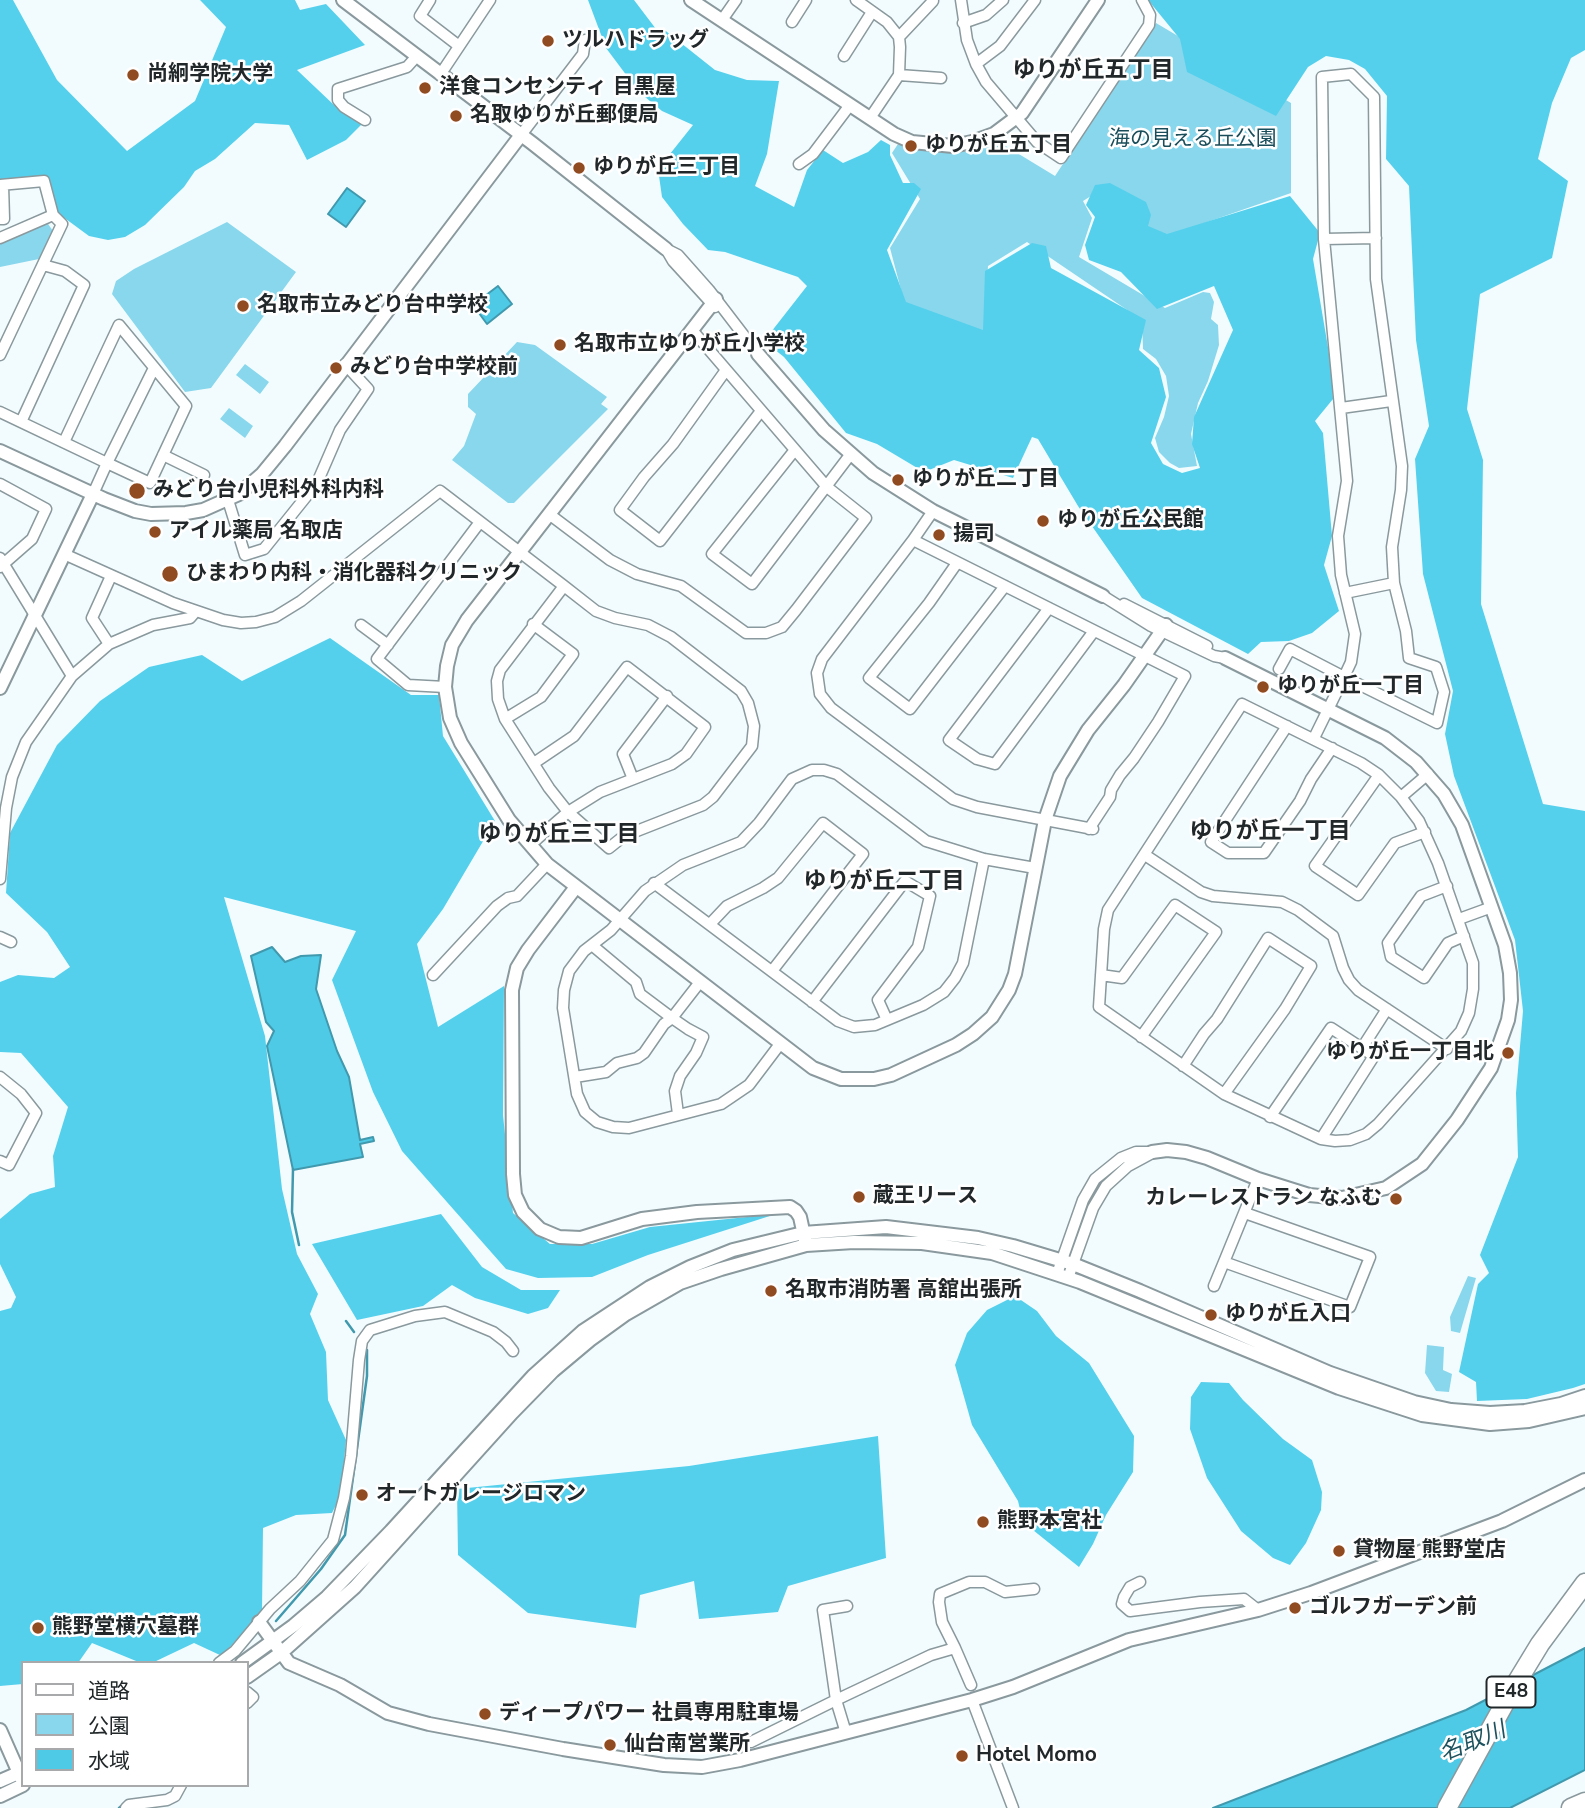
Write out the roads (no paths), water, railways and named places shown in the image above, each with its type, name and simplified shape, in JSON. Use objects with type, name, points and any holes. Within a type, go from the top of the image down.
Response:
[{"type":"highway","name":"E48","points":[[1447,1808],[1526,1667],[1585,1583]]},
{"type":"highway","points":[[1571,1808],[1585,1802]]},
{"type":"street","points":[[343,0],[666,249],[673,261],[714,301],[824,430],[873,473],[933,511],[1102,596],[1125,612],[1164,628],[1214,656],[1231,661],[1385,738],[1428,774],[1444,794],[1462,825],[1505,945],[1511,1000],[1508,1020],[1490,1068],[1438,1147],[1422,1164],[1386,1188],[1342,1198],[1309,1195],[1186,1152],[1136,1152],[1121,1158],[1095,1179],[1083,1199],[1062,1276]]},
{"type":"street","points":[[430,0],[420,16],[459,46]]},
{"type":"street","points":[[440,75],[490,0]]},
{"type":"street","points":[[691,0],[870,118],[912,142],[953,146],[994,134],[1022,113],[1098,0]]},
{"type":"street","points":[[722,20],[736,0]]},
{"type":"street","points":[[792,22],[806,0]]},
{"type":"street","points":[[961,0],[967,40],[986,82],[1037,142],[1061,158],[1149,25],[1150,15],[1142,0]]},
{"type":"street","points":[[963,23],[986,15],[1003,0]]},
{"type":"street","points":[[976,64],[1000,46],[1035,0]]},
{"type":"street","points":[[861,1],[887,22],[899,37],[901,61],[899,75],[870,118]]},
{"type":"street","points":[[899,37],[933,1]]},
{"type":"street","points":[[844,56],[872,12]]},
{"type":"street","points":[[0,451],[93,494],[135,511],[151,514],[203,510],[228,500],[249,486],[262,474],[583,54],[585,40]]},
{"type":"street","points":[[365,120],[344,107],[338,100],[338,89],[407,67],[416,57]]},
{"type":"street","points":[[1279,669],[1290,649],[1344,677],[1437,723],[1444,692],[1436,667],[1409,658],[1406,631],[1394,583],[1392,547],[1402,466],[1376,279],[1374,97],[1351,74],[1322,77],[1324,239],[1347,481],[1338,536],[1345,593],[1355,634],[1351,662],[1344,677],[1328,710],[1314,738]]},
{"type":"street","points":[[899,75],[941,78]]},
{"type":"street","points":[[799,164],[813,154],[850,105]]},
{"type":"street","points":[[0,219],[4,219],[2,185],[44,181],[53,215],[62,224],[0,355]]},
{"type":"street","points":[[0,238],[53,215]]},
{"type":"street","points":[[1324,239],[1376,238]]},
{"type":"street","points":[[21,422],[84,285],[65,271],[43,265]]},
{"type":"street","points":[[714,301],[467,620],[453,645],[445,687],[450,718],[461,743],[509,820],[547,864],[780,1044],[818,1071],[834,1078],[874,1079],[906,1069],[973,1034],[1000,1005],[1015,974],[1051,797],[1072,753],[1164,628]]},
{"type":"street","points":[[0,412],[150,483],[186,406],[120,325],[64,442]]},
{"type":"street","points":[[549,514],[610,560],[637,574],[681,586],[746,633],[766,633],[782,626],[866,518],[827,487],[692,330]]},
{"type":"street","points":[[228,500],[245,555],[264,549],[317,483],[340,430],[368,389],[345,365]]},
{"type":"street","points":[[0,688],[154,368]]},
{"type":"street","points":[[726,370],[673,444],[620,510],[660,541],[761,411]]},
{"type":"street","points":[[1341,408],[1391,401]]},
{"type":"street","points":[[794,451],[712,554],[752,584],[850,455]]},
{"type":"street","points":[[163,455],[204,475]]},
{"type":"street","points":[[0,484],[46,509],[32,539],[1,563],[72,676]]},
{"type":"street","points":[[64,554],[195,611],[241,623],[275,617],[301,601],[440,491],[519,553],[564,586],[596,611],[648,625],[671,637],[741,691],[748,703],[754,726],[752,746],[713,797],[703,804],[624,836],[609,848],[568,812],[506,719],[498,699],[497,681],[500,670],[564,586]]},
{"type":"street","points":[[913,540],[1185,676],[1158,722],[1120,775],[1091,829],[977,807],[953,799],[831,708],[820,694],[817,673],[822,659],[933,511]]},
{"type":"street","points":[[445,687],[408,685],[377,659],[480,522]]},
{"type":"street","points":[[957,563],[869,678],[910,709],[941,672],[1004,586]]},
{"type":"street","points":[[109,644],[92,618],[111,576]]},
{"type":"street","points":[[1345,593],[1394,583]]},
{"type":"street","points":[[1049,608],[949,740],[977,759],[995,764],[1094,631]]},
{"type":"street","points":[[0,879],[6,808],[12,777],[26,742],[72,676],[109,644],[153,625],[190,618],[195,611]]},
{"type":"street","points":[[506,719],[541,697],[573,654],[533,624]]},
{"type":"street","points":[[361,625],[388,645]]},
{"type":"street","points":[[530,845],[568,812],[600,792],[672,764],[686,754],[705,727],[627,667],[574,736],[534,763]]},
{"type":"street","points":[[633,779],[623,754],[667,696]]},
{"type":"street","points":[[1242,704],[1287,726],[1362,763],[1379,775],[1401,797],[1425,832],[1473,963],[1469,1013],[1461,1031],[1378,1124],[1366,1134],[1350,1140],[1335,1142],[1321,1139],[1224,1094],[1099,1007],[1104,929],[1108,909],[1242,704]]},
{"type":"street","points":[[1287,726],[1211,842],[1228,853],[1264,853],[1332,748]]},
{"type":"street","points":[[780,1044],[749,1085],[722,1104],[629,1128],[613,1128],[597,1122],[585,1112],[577,1094],[563,1008],[569,971],[576,960],[620,920],[654,883],[682,865],[741,842],[759,824],[792,779],[812,770],[837,774],[926,841],[984,859],[1035,868]]},
{"type":"street","points":[[1401,797],[1428,774]]},
{"type":"street","points":[[1379,775],[1315,866],[1358,895],[1395,843],[1425,832]]},
{"type":"street","points":[[710,925],[727,906],[778,878],[823,823],[863,854],[772,971]]},
{"type":"street","points":[[1145,855],[1201,892],[1213,896],[1282,902],[1298,910],[1333,936],[1349,980],[1358,990],[1447,1049]]},
{"type":"street","points":[[654,883],[838,1021],[854,1027],[875,1025],[923,1005],[944,992],[955,978],[964,963],[984,859]]},
{"type":"street","points":[[433,975],[497,906],[517,895],[547,864]]},
{"type":"street","points":[[812,1002],[905,881],[930,896],[918,947],[878,1000],[887,1020]]},
{"type":"street","points":[[1447,886],[1421,896],[1388,943],[1391,957],[1424,978],[1448,943],[1464,936]]},
{"type":"street","points":[[576,887],[528,950],[517,968],[512,990],[513,1174],[515,1195],[523,1212],[540,1229],[559,1237],[581,1238],[642,1219],[697,1212],[790,1207],[800,1217],[804,1239]]},
{"type":"street","points":[[1101,975],[1122,978],[1175,905],[1216,932],[1141,1037]]},
{"type":"street","points":[[1459,919],[1492,907]]},
{"type":"street","points":[[0,937],[11,942]]},
{"type":"street","points":[[1183,1066],[1217,1019],[1268,938],[1311,966],[1285,1009],[1224,1094]]},
{"type":"street","points":[[593,946],[636,982],[640,994],[688,1030],[703,1037],[680,1076],[675,1091],[678,1114]]},
{"type":"street","points":[[575,1077],[606,1072],[617,1063],[637,1058],[644,1053],[664,1024],[672,1018],[700,982]]},
{"type":"street","points":[[1362,1048],[1387,1009]]},
{"type":"street","points":[[1270,1116],[1331,1028],[1374,1056],[1321,1139]]},
{"type":"street","points":[[0,1161],[9,1165],[36,1112],[21,1094],[1,1080]]},
{"type":"street","points":[[1214,1286],[1258,1179]]},
{"type":"street","points":[[1224,1262],[1350,1307],[1370,1257],[1245,1213]]},
{"type":"street","points":[[245,1661],[273,1642],[327,1597],[518,1391],[583,1331],[650,1287],[733,1250],[886,1227],[978,1238],[1067,1263],[1140,1291],[1330,1374],[1413,1402],[1451,1410],[1490,1413],[1525,1411],[1585,1396]]},
{"type":"street","points":[[248,1676],[281,1653],[355,1587],[512,1413],[553,1371],[590,1340],[626,1314],[680,1283],[804,1239],[922,1243],[970,1248],[1062,1276],[1339,1388],[1422,1415],[1490,1424],[1529,1421],[1585,1408]]},
{"type":"street","points":[[222,1661],[235,1651],[270,1609],[300,1581],[333,1540],[351,1456],[362,1341],[370,1329],[445,1312],[493,1332],[513,1351]]},
{"type":"street","points":[[259,1622],[289,1663],[340,1685],[388,1713],[489,1736],[664,1765],[702,1767],[740,1760],[972,1700],[1013,1687],[1129,1640],[1258,1610],[1311,1593],[1502,1521],[1585,1480]]},
{"type":"street","points":[[971,1685],[942,1622],[940,1594],[977,1582],[985,1582],[1005,1592],[1034,1588]]},
{"type":"street","points":[[1140,1582],[1130,1587],[1124,1597],[1122,1604],[1130,1611],[1244,1599],[1258,1610]]},
{"type":"street","points":[[846,1733],[836,1700],[823,1610],[847,1606]]},
{"type":"street","points":[[751,1742],[931,1655],[955,1648]]},
{"type":"street","points":[[972,1700],[1013,1808]]},
{"type":"street","points":[[0,1730],[21,1776]]},
{"type":"street","points":[[0,1782],[21,1778]]},
{"type":"street","points":[[0,1796],[21,1779]]},
{"type":"street","points":[[126,1808],[130,1805],[167,1800],[175,1796],[180,1787]]},
{"type":"water","points":[[347,188],[365,201],[346,227],[328,214]]},
{"type":"water","points":[[498,286],[512,304],[487,324],[473,305]]},
{"type":"water","points":[[272,947],[285,962],[301,956],[321,955],[316,989],[337,1051],[349,1077],[360,1140],[373,1137],[374,1141],[360,1144],[363,1157],[293,1170],[267,1046],[274,1031],[266,1022],[251,956]]},
{"type":"water","name":"名取川","points":[[1585,1648],[1585,1770],[1510,1808],[1213,1808],[1466,1710]]},
{"type":"waterway","points":[[293,1169],[292,1212],[299,1245]]},
{"type":"waterway","points":[[346,1321],[354,1332]]},
{"type":"waterway","points":[[276,1621],[321,1569],[345,1535],[367,1376],[367,1350]]},
{"type":"waterway","points":[[119,1808],[126,1802]]},
{"type":"place","name":"ツルハドラッグ","points":[[548,41]]},
{"type":"place","name":"尚絅学院大学","points":[[133,75]]},
{"type":"place","name":"洋食コンセンティ 目黒屋","points":[[425,88]]},
{"type":"place","name":"名取ゆりが丘郵便局","points":[[456,116]]},
{"type":"place","name":"ゆりが丘五丁目","points":[[911,146]]},
{"type":"place","name":"ゆりが丘三丁目","points":[[579,168]]},
{"type":"place","name":"名取市立みどり台中学校","points":[[243,306]]},
{"type":"place","name":"名取市立ゆりが丘小学校","points":[[560,345]]},
{"type":"place","name":"みどり台中学校前","points":[[336,368]]},
{"type":"place","name":"ゆりが丘二丁目","points":[[898,480]]},
{"type":"place","name":"みどり台小児科外科内科","points":[[137,491]]},
{"type":"place","name":"ゆりが丘公民館","points":[[1043,521]]},
{"type":"place","name":"アイル薬局 名取店","points":[[155,532]]},
{"type":"place","name":"揚司","points":[[939,535]]},
{"type":"place","name":"ひまわり内科・消化器科クリニック","points":[[170,574]]},
{"type":"place","name":"ゆりが丘一丁目","points":[[1263,687]]},
{"type":"place","name":"ゆりが丘一丁目北","points":[[1508,1053]]},
{"type":"place","name":"蔵王リース","points":[[859,1197]]},
{"type":"place","name":"カレーレストラン なふむ","points":[[1396,1199]]},
{"type":"place","name":"名取市消防署 高舘出張所","points":[[771,1291]]},
{"type":"place","name":"ゆりが丘入口","points":[[1211,1315]]},
{"type":"place","name":"オートガレージロマン","points":[[362,1495]]},
{"type":"place","name":"熊野本宮社","points":[[983,1522]]},
{"type":"place","name":"貸物屋 熊野堂店","points":[[1339,1551]]},
{"type":"place","name":"ゴルフガーデン前","points":[[1295,1608]]},
{"type":"place","name":"熊野堂横穴墓群","points":[[38,1628]]},
{"type":"place","name":"ディープパワー 社員専用駐車場","points":[[485,1714]]},
{"type":"place","name":"仙台南営業所","points":[[610,1745]]},
{"type":"place","name":"Hotel Momo","points":[[962,1756]]},
{"type":"district","name":"ゆりが丘五丁目","points":[[1093,71]]},
{"type":"district","name":"ゆりが丘一丁目","points":[[1270,832]]},
{"type":"district","name":"ゆりが丘三丁目","points":[[559,835]]},
{"type":"district","name":"ゆりが丘二丁目","points":[[884,882]]},
{"type":"park label","name":"海の見える丘公園","points":[[1193,140]]}]
